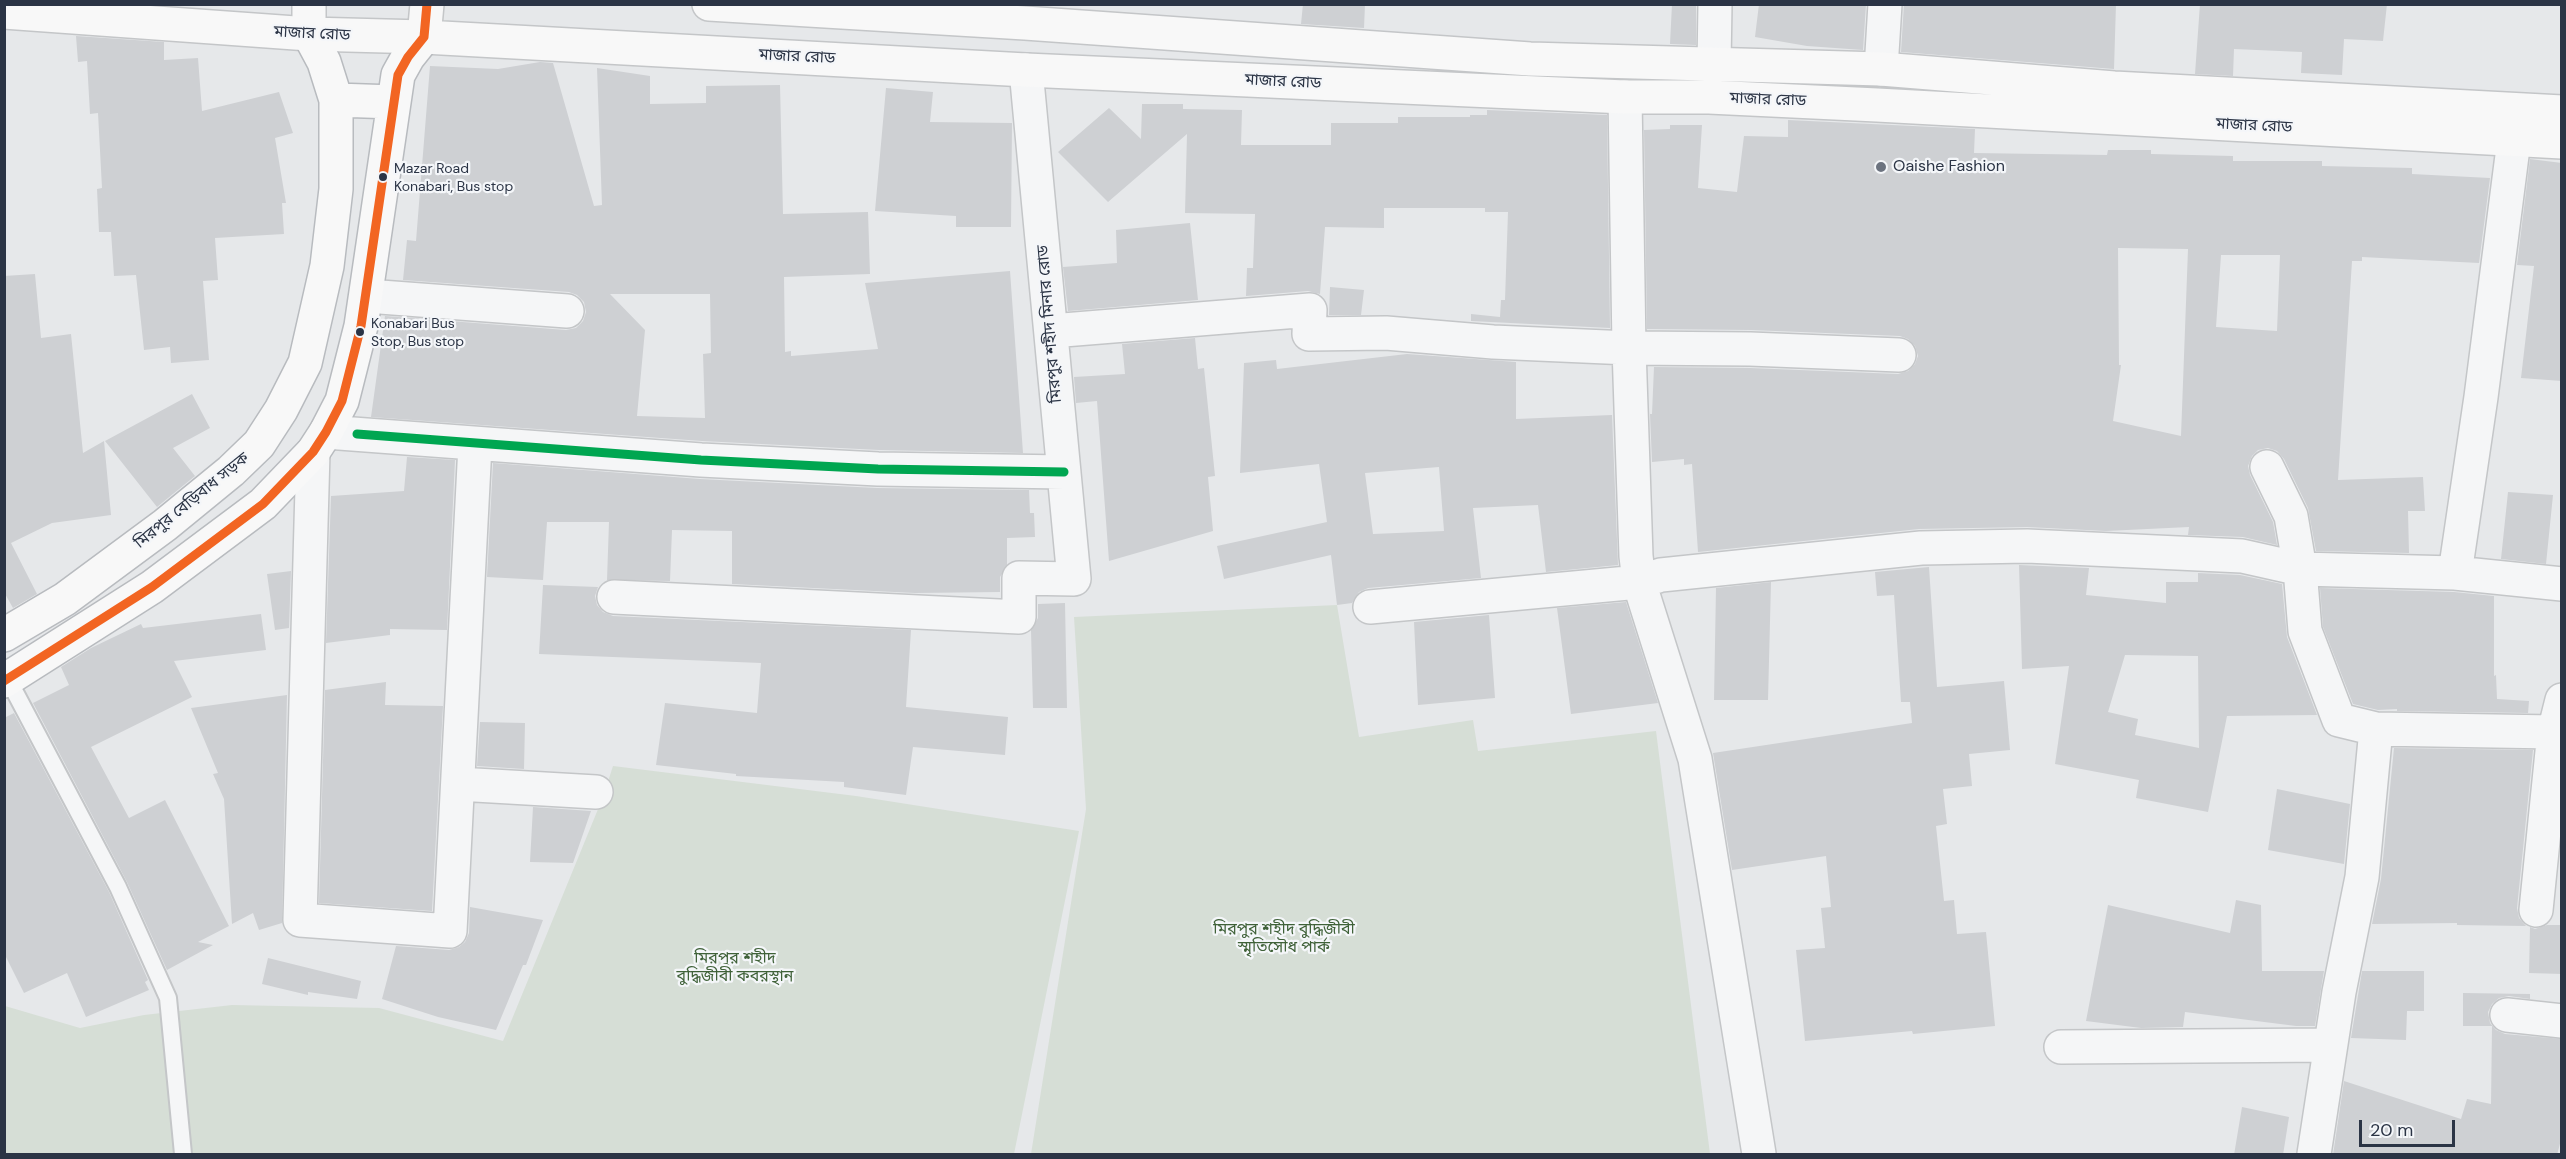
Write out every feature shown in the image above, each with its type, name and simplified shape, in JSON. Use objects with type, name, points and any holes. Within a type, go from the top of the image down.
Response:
[{"type":"main road","points":[[6,678],[152,587],[263,504],[319,442],[342,401],[367,296],[398,75],[408,57],[424,37],[427,4]]},
{"type":"main road","name":"মাজার রোড","points":[[728,5],[1010,16],[1530,59],[1881,69],[2114,88],[2562,112]]},
{"type":"main road","name":"মাজার রোড","points":[[4,12],[309,19],[424,37],[1026,70],[1625,97],[1709,97],[2562,142]]},
{"type":"main road","points":[[1010,16],[1026,70]]},
{"type":"main road","name":"মিরপুর বেড়িবাধ সড়ক","points":[[4,635],[65,599],[165,525],[231,471],[259,444],[281,410],[305,363],[328,255],[336,189],[336,100],[309,19]]},
{"type":"main road","points":[[336,100],[394,102]]},
{"type":"main road","points":[[231,471],[263,504]]},
{"type":"street","points":[[1714,64],[1715,4]]},
{"type":"street","points":[[1881,69],[1885,4]]},
{"type":"street","name":"মিরপুর শহীদ মিনার রোড","points":[[614,597],[1019,617],[1019,578],[1074,579],[1026,70]]},
{"type":"street","points":[[1625,97],[1629,348],[1636,556],[1639,582],[1695,759],[1759,1155]]},
{"type":"street","points":[[2455,573],[2481,397],[2514,140]]},
{"type":"street","points":[[367,296],[567,311]]},
{"type":"street","points":[[1051,331],[1310,310],[1309,334],[1386,333],[1493,342],[1629,348],[1750,349],[1899,355]]},
{"type":"street","points":[[475,444],[450,931],[300,920],[319,442],[475,444],[878,469],[1064,472]]},
{"type":"street","points":[[2267,467],[2290,516],[2300,569],[2306,631],[2339,720],[2376,729],[2554,732]]},
{"type":"street","points":[[1370,607],[1639,582],[1661,575],[1933,548],[2027,546],[2242,556],[2300,569],[2455,573],[2562,584]]},
{"type":"street","points":[[2536,910],[2554,732],[2562,700]]},
{"type":"street","points":[[2314,1155],[2330,1045],[2361,877],[2376,729]]},
{"type":"street","points":[[458,784],[596,792]]},
{"type":"street","points":[[2507,1015],[2562,1021]]},
{"type":"street","points":[[2061,1047],[2330,1045]]},
{"type":"lane","points":[[6,678],[118,887],[168,998],[183,1155]]},
{"type":"green space","name":"মিরপুর শহীদ বুদ্ধিজীবী স্মৃতিসৌধ পার্ক","points":[[1337,605],[1359,737],[1473,720],[1478,751],[1656,731],[1710,1154],[1031,1154],[1086,809],[1074,617]]},
{"type":"green space","name":"মিরপুর শহীদ বুদ্ধিজীবী কবরস্থান","points":[[613,766],[856,796],[1079,831],[1014,1154],[5,1154],[5,1006],[80,1028],[144,1015],[232,1005],[379,1008],[503,1041],[603,797]]},
{"type":"building","points":[[1303,4],[1365,4],[1364,28],[1301,24]]},
{"type":"building","points":[[1672,4],[1696,4],[1696,45],[1670,44]]},
{"type":"building","points":[[1759,4],[1866,4],[1863,50],[1807,46],[1755,37]]},
{"type":"building","points":[[1904,4],[2116,4],[2114,69],[1901,52]]},
{"type":"building","points":[[2200,4],[2387,4],[2383,41],[2344,39],[2342,75],[2301,73],[2302,52],[2234,49],[2233,76],[2195,74]]},
{"type":"building","points":[[76,36],[164,42],[164,60],[198,58],[202,111],[279,92],[293,133],[275,138],[286,203],[282,203],[284,234],[215,238],[218,280],[203,281],[209,360],[171,363],[170,347],[144,350],[136,275],[114,276],[111,232],[99,232],[97,189],[102,188],[98,113],[90,114],[87,61],[78,62]]},
{"type":"building","points":[[540,62],[553,63],[594,206],[602,205],[597,68],[650,76],[650,104],[706,103],[706,86],[780,85],[783,214],[868,212],[870,274],[784,277],[785,352],[791,351],[791,356],[878,349],[865,283],[1010,271],[1023,453],[879,450],[702,441],[371,417],[385,316],[566,330],[576,328],[583,321],[586,312],[584,302],[577,295],[569,292],[403,280],[407,240],[416,241],[430,66],[498,69]],"holes":[[[610,294],[710,294],[711,353],[703,354],[705,418],[637,416],[645,330]]]},
{"type":"building","points":[[886,88],[933,92],[930,122],[1012,123],[1011,227],[956,227],[956,216],[875,211]]},
{"type":"building","points":[[1142,104],[1183,104],[1183,109],[1242,110],[1241,145],[1331,145],[1331,123],[1398,123],[1398,117],[1470,117],[1470,115],[1487,115],[1487,110],[1607,115],[1610,328],[1471,321],[1471,314],[1500,317],[1501,300],[1505,300],[1508,212],[1485,212],[1485,208],[1384,208],[1384,228],[1325,227],[1320,294],[1308,291],[1246,296],[1247,268],[1253,268],[1255,214],[1185,213],[1187,134],[1108,202],[1058,152],[1109,108],[1141,139]]},
{"type":"building","points":[[1788,120],[1975,129],[1974,153],[2107,155],[2108,150],[2151,150],[2151,154],[2233,156],[2233,161],[2322,161],[2322,166],[2412,168],[2412,174],[2490,178],[2479,263],[2362,257],[2362,261],[2352,261],[2338,480],[2423,477],[2425,511],[2408,511],[2409,553],[2316,551],[2308,508],[2284,459],[2277,451],[2268,448],[2258,450],[2252,456],[2248,466],[2250,475],[2273,522],[2277,545],[2243,537],[2188,535],[2189,527],[2106,531],[2027,527],[1919,529],[1698,552],[1692,464],[1684,465],[1684,459],[1652,462],[1650,414],[1652,414],[1654,367],[1898,374],[1908,371],[1915,364],[1918,356],[1915,346],[1908,339],[1900,336],[1751,330],[1647,329],[1644,130],[1670,129],[1670,125],[1702,125],[1698,188],[1737,192],[1744,136],[1788,137]],"holes":[[[2118,248],[2188,249],[2181,436],[2113,421],[2121,365],[2119,365]],[[2221,255],[2280,255],[2277,331],[2216,327]]]},
{"type":"building","points":[[2530,159],[2562,163],[2562,381],[2521,378],[2534,266],[2517,265]]},
{"type":"building","points":[[1190,223],[1198,300],[1068,311],[1063,267],[1117,263],[1116,230]]},
{"type":"building","points":[[35,274],[41,338],[71,334],[83,453],[104,441],[111,515],[52,523],[11,543],[37,594],[13,608],[4,592],[4,276]]},
{"type":"building","points":[[1330,287],[1364,290],[1361,315],[1329,315]]},
{"type":"building","points":[[1195,338],[1198,369],[1204,368],[1215,476],[1208,477],[1213,531],[1109,561],[1097,401],[1076,403],[1074,377],[1125,374],[1122,344]]},
{"type":"building","points":[[1407,354],[1516,362],[1516,419],[1612,415],[1618,565],[1546,572],[1538,505],[1473,508],[1481,578],[1368,588],[1359,592],[1352,603],[1337,605],[1331,555],[1224,579],[1217,546],[1327,522],[1319,464],[1240,473],[1244,363],[1276,360],[1277,369]],"holes":[[[1439,467],[1444,531],[1373,534],[1365,473]]]},
{"type":"building","points":[[192,394],[210,428],[173,448],[195,476],[157,507],[105,441]]},
{"type":"building","points":[[407,457],[455,460],[447,630],[390,629],[390,635],[326,643],[331,496],[404,491]]},
{"type":"building","points":[[493,463],[700,479],[877,488],[1029,490],[1030,513],[1034,513],[1035,537],[1007,538],[1007,565],[1000,577],[1000,592],[915,593],[732,584],[732,531],[672,530],[670,581],[607,580],[609,522],[547,522],[543,580],[487,577]]},
{"type":"building","points":[[2508,492],[2553,495],[2546,564],[2501,559]]},
{"type":"building","points":[[2019,565],[2089,568],[2086,595],[2166,603],[2166,582],[2198,582],[2198,573],[2240,575],[2282,584],[2287,637],[2317,715],[2227,716],[2208,812],[2136,798],[2139,780],[2055,764],[2069,666],[2022,669]],"holes":[[[2125,655],[2198,656],[2199,748],[2135,735],[2138,719],[2108,712]]]},
{"type":"building","points":[[1929,567],[1937,687],[2004,681],[2010,750],[1969,754],[1972,786],[1943,789],[1947,824],[1936,826],[1944,901],[1954,900],[1957,934],[1986,932],[1995,1026],[1805,1041],[1796,950],[1825,948],[1821,908],[1831,907],[1826,856],[1732,870],[1713,753],[1912,723],[1910,702],[1901,702],[1894,595],[1877,596],[1875,572]]},
{"type":"building","points":[[291,571],[289,628],[275,630],[267,574]]},
{"type":"building","points":[[1771,582],[1768,700],[1714,700],[1716,588]]},
{"type":"building","points":[[543,585],[598,587],[595,596],[597,605],[603,612],[613,616],[911,630],[906,707],[1008,717],[1005,755],[913,747],[906,795],[844,787],[844,782],[736,776],[736,774],[656,765],[665,703],[757,713],[761,663],[539,654]]},
{"type":"building","points":[[2320,588],[2454,592],[2494,596],[2494,676],[2496,675],[2497,699],[2529,701],[2528,713],[2397,711],[2397,709],[2378,710],[2353,704],[2323,627]]},
{"type":"building","points":[[1626,602],[1658,703],[1571,714],[1557,608]]},
{"type":"building","points":[[1065,603],[1067,708],[1033,708],[1031,630],[1038,618],[1038,604]]},
{"type":"building","points":[[261,614],[266,650],[174,661],[192,697],[91,747],[129,818],[165,800],[229,926],[198,942],[213,945],[167,970],[127,882],[33,703],[69,685],[61,667],[91,648],[141,624],[143,628]]},
{"type":"building","points":[[1489,615],[1495,698],[1418,705],[1414,622]]},
{"type":"building","points":[[386,682],[385,705],[443,706],[432,911],[319,903],[325,690]]},
{"type":"building","points":[[287,695],[282,923],[259,930],[253,913],[232,924],[224,799],[213,774],[218,773],[191,708]]},
{"type":"building","points":[[14,713],[109,892],[148,980],[145,982],[149,990],[86,1017],[67,973],[24,993],[4,953],[4,718]]},
{"type":"building","points":[[480,722],[525,723],[524,769],[477,766]]},
{"type":"building","points":[[2394,748],[2533,750],[2517,908],[2519,918],[2526,926],[2457,925],[2457,923],[2372,924],[2381,879]]},
{"type":"building","points":[[2277,789],[2350,804],[2344,864],[2268,850]]},
{"type":"building","points":[[533,807],[591,811],[573,863],[530,862]]},
{"type":"building","points":[[2236,900],[2261,905],[2262,971],[2324,971],[2315,1026],[2296,1026],[2185,1012],[2183,1027],[2141,1028],[2086,1021],[2108,905],[2230,933]]},
{"type":"building","points":[[470,907],[543,920],[526,965],[523,965],[496,1030],[438,1017],[382,999],[396,946],[449,950],[459,947],[465,942],[469,933]]},
{"type":"building","points":[[2547,925],[2562,925],[2562,974],[2529,973],[2530,927],[2535,929]]},
{"type":"building","points":[[268,958],[361,981],[357,999],[308,992],[308,995],[262,984]]},
{"type":"building","points":[[2362,971],[2424,971],[2424,1011],[2407,1011],[2406,1040],[2351,1038]]},
{"type":"building","points":[[2463,993],[2530,994],[2530,999],[2509,996],[2499,998],[2488,1012],[2490,1023],[2496,1030],[2505,1034],[2562,1039],[2562,1136],[2557,1155],[2333,1155],[2344,1081],[2461,1119],[2467,1099],[2491,1104],[2492,1026],[2463,1026]]},
{"type":"building","points":[[2242,1107],[2289,1117],[2283,1155],[2234,1155]]},
{"type":"transit line","points":[[4,681],[152,587],[263,504],[313,452],[326,432],[342,401],[361,326],[398,75],[408,57],[424,37],[427,4]]},
{"type":"transit line","points":[[357,434],[701,460],[878,469],[1064,472]]},
{"type":"place","name":"Oaishe Fashion","points":[[1881,167]]},
{"type":"place","name":"Mazar Road Konabari, Bus stop","points":[[383,177]]},
{"type":"place","name":"Konabari Bus Stop, Bus stop","points":[[360,332]]}]
